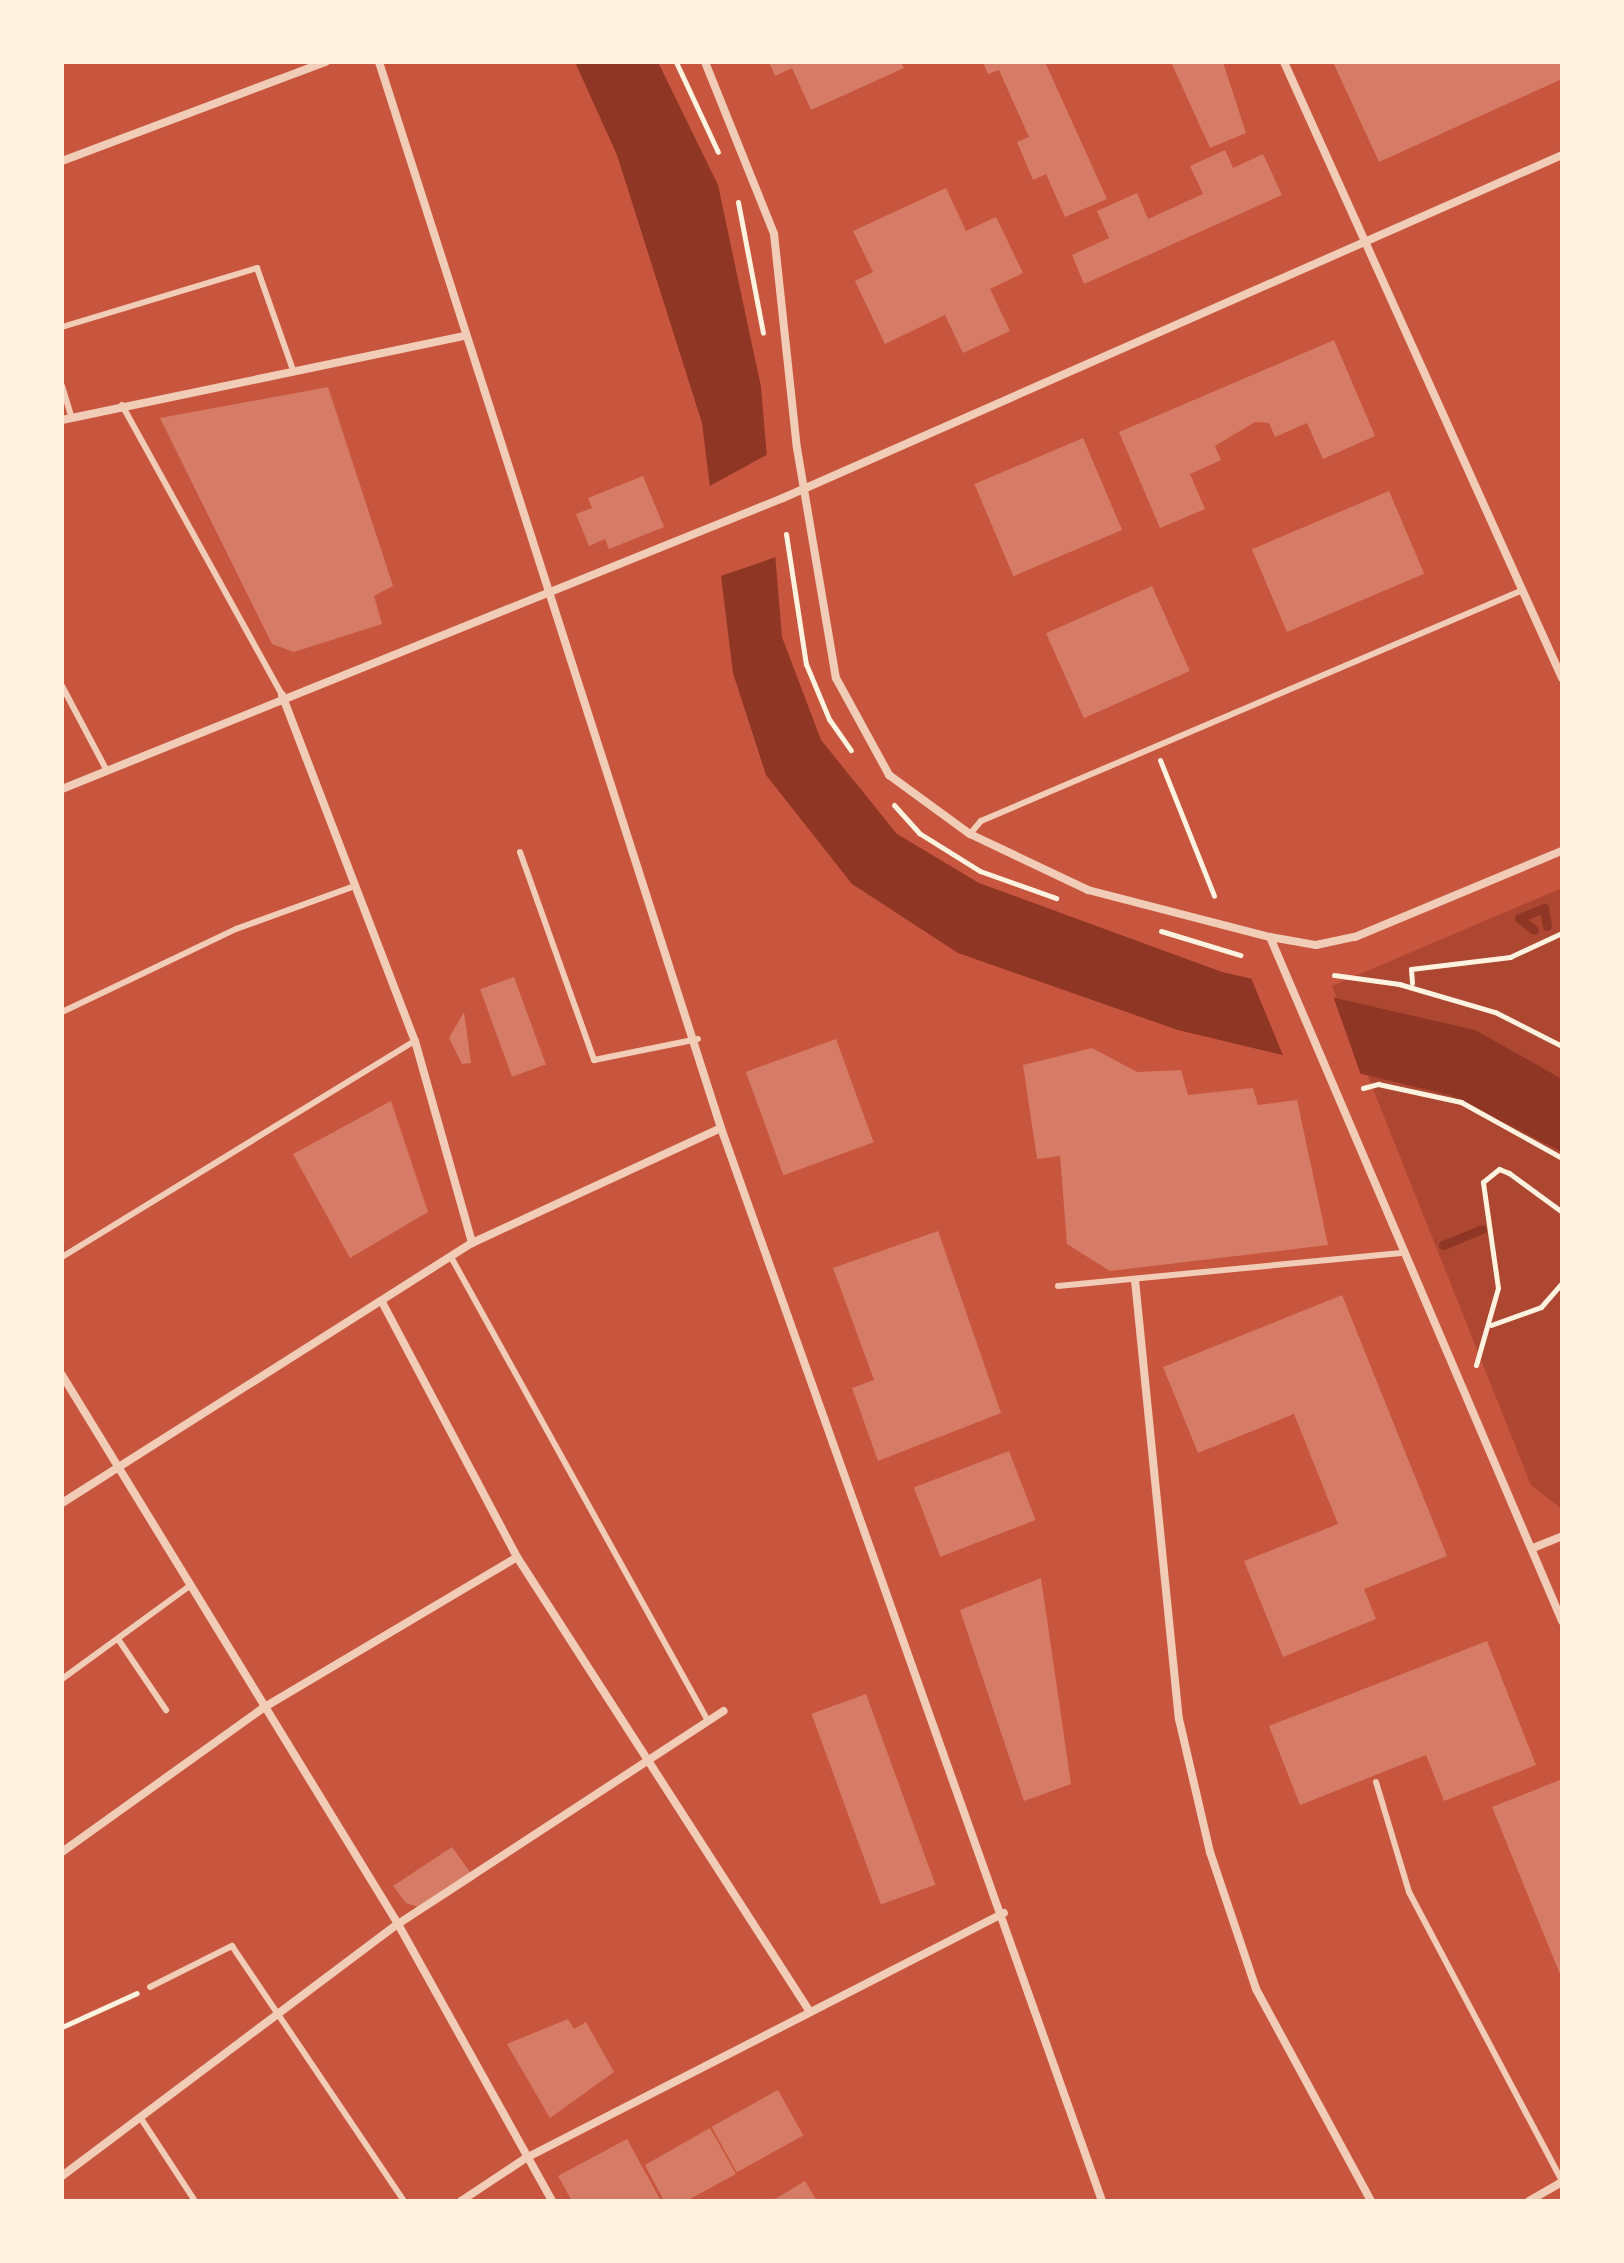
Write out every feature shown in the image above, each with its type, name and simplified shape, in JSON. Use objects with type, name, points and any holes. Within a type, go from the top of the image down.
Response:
[{"type":"street","points":[[62,161],[326,62]]},
{"type":"street","points":[[379,62],[463,336],[698,1039],[721,1128],[1004,1913],[1102,2201]]},
{"type":"street","points":[[705,62],[774,234],[807,488],[836,678],[889,775],[970,834],[1088,890],[1270,937],[1316,945],[1355,937],[1562,851]]},
{"type":"street","points":[[1284,62],[1371,244],[1562,678]]},
{"type":"street","points":[[62,789],[282,695],[551,593],[807,488],[1371,244],[1562,155]]},
{"type":"street","points":[[66,418],[463,336]]},
{"type":"street","points":[[282,695],[352,887],[415,1041],[472,1243]]},
{"type":"street","points":[[1270,937],[1401,1253],[1533,1548],[1562,1621]]},
{"type":"street","points":[[62,1503],[114,1465],[382,1302],[472,1243],[721,1128]]},
{"type":"street","points":[[1135,1280],[1179,1719],[1210,1852],[1256,1989],[1371,2201]]},
{"type":"street","points":[[382,1302],[517,1557],[810,2012]]},
{"type":"street","points":[[62,1375],[188,1587],[398,1924],[552,2201]]},
{"type":"street","points":[[1533,1548],[1562,1536]]},
{"type":"street","points":[[62,1852],[263,1708],[517,1557]]},
{"type":"street","points":[[62,2176],[280,2018],[398,1924],[724,1711]]},
{"type":"street","points":[[461,2201],[526,2158],[1004,1913]]},
{"type":"street","points":[[1529,2201],[1562,2182]]},
{"type":"lane","points":[[62,327],[257,268],[293,370]]},
{"type":"lane","points":[[62,386],[66,418]]},
{"type":"lane","points":[[122,405],[282,695]]},
{"type":"lane","points":[[970,834],[981,821],[1523,590]]},
{"type":"lane","points":[[62,686],[107,771]]},
{"type":"lane","points":[[520,852],[594,1060],[698,1039]]},
{"type":"lane","points":[[62,1012],[236,929],[352,887]]},
{"type":"lane","points":[[62,1257],[415,1041]]},
{"type":"lane","points":[[1058,1286],[1401,1253]]},
{"type":"lane","points":[[451,1257],[708,1721]]},
{"type":"lane","points":[[62,1679],[188,1587]]},
{"type":"lane","points":[[118,1639],[166,1710]]},
{"type":"lane","points":[[1376,1782],[1409,1892],[1562,2182]]},
{"type":"lane","points":[[150,1987],[232,1946],[404,2201]]},
{"type":"lane","points":[[140,2117],[195,2201]]},
{"type":"path","points":[[676,62],[723,163]]},
{"type":"path","points":[[732,186],[764,341]]},
{"type":"path","points":[[1159,759],[1214,896]]},
{"type":"path","points":[[1412,983],[1411,969],[1510,957],[1562,933]]},
{"type":"path","points":[[1334,975],[1399,984],[1495,1012],[1562,1046]]},
{"type":"path","points":[[1363,1088],[1378,1084],[1461,1102],[1562,1158]]},
{"type":"path","points":[[1476,1365],[1491,1325],[1497,1263],[1483,1182],[1499,1169],[1562,1212]]},
{"type":"path","points":[[1491,1325],[1541,1307],[1562,1283]]},
{"type":"path","points":[[62,2027],[150,1987]]},
{"type":"shaded area","points":[[575,62],[658,62],[718,185],[761,387],[782,637],[821,740],[897,834],[979,883],[1222,972],[1475,1030],[1562,1079],[1562,1152],[1449,1095],[1178,1030],[958,953],[852,884],[766,775],[733,673],[702,423],[617,155]]},
{"type":"shaded area","points":[[1562,888],[1562,1509],[1531,1485],[1332,986]]},
{"type":"pier","points":[[770,453],[779,556],[718,577],[706,488]]},
{"type":"pier","points":[[1251,978],[1332,993],[1362,1078],[1285,1060]]},
{"type":"building","points":[[769,62],[901,62],[904,68],[811,110],[792,68],[775,76]]},
{"type":"building","points":[[983,62],[1045,62],[1107,199],[1065,217],[1046,174],[1033,180],[1017,142],[1029,137],[999,70],[988,74]]},
{"type":"building","points":[[1171,62],[1223,62],[1246,133],[1210,148]]},
{"type":"building","points":[[1333,62],[1562,62],[1562,79],[1379,162]]},
{"type":"building","points":[[1225,150],[1233,168],[1263,154],[1282,195],[1084,284],[1072,255],[1109,238],[1097,211],[1137,193],[1148,219],[1203,194],[1190,166]]},
{"type":"building","points":[[946,188],[966,231],[996,217],[1023,273],[990,289],[1010,331],[963,353],[945,315],[885,344],[855,281],[873,272],[853,231]]},
{"type":"building","points":[[1334,340],[1375,436],[1323,459],[1307,423],[1275,437],[1269,423],[1255,422],[1215,446],[1221,460],[1190,474],[1205,509],[1160,528],[1119,432]]},
{"type":"building","points":[[328,387],[393,586],[374,596],[382,624],[294,652],[272,644],[160,418]]},
{"type":"building","points":[[1083,438],[1122,530],[1013,576],[974,484]]},
{"type":"building","points":[[643,476],[664,527],[609,549],[605,539],[589,546],[576,514],[592,508],[588,498]]},
{"type":"building","points":[[1389,491],[1424,574],[1287,632],[1252,549]]},
{"type":"building","points":[[1152,586],[1190,671],[1084,718],[1046,633]]},
{"type":"building","points":[[514,977],[546,1064],[512,1077],[480,989]]},
{"type":"building","points":[[464,1012],[471,1063],[462,1064],[449,1038]]},
{"type":"building","points":[[836,1039],[874,1142],[783,1175],[746,1072]]},
{"type":"building","points":[[1092,1048],[1137,1072],[1181,1070],[1188,1095],[1253,1088],[1258,1105],[1297,1100],[1328,1245],[1110,1271],[1067,1244],[1060,1156],[1037,1159],[1023,1065]]},
{"type":"building","points":[[391,1101],[428,1212],[350,1258],[293,1154]]},
{"type":"building","points":[[938,1231],[1001,1413],[878,1461],[852,1388],[874,1380],[833,1268]]},
{"type":"building","points":[[1342,1295],[1447,1556],[1364,1589],[1376,1619],[1283,1657],[1244,1561],[1338,1524],[1294,1414],[1198,1453],[1163,1367]]},
{"type":"building","points":[[1009,1451],[1036,1520],[940,1557],[914,1488]]},
{"type":"building","points":[[1041,1578],[1071,1784],[1024,1801],[960,1610]]},
{"type":"building","points":[[1487,1641],[1536,1765],[1444,1801],[1426,1755],[1300,1805],[1269,1726]]},
{"type":"building","points":[[866,1694],[935,1885],[881,1905],[811,1714]]},
{"type":"building","points":[[1562,1779],[1562,1979],[1492,1807]]},
{"type":"building","points":[[452,1847],[475,1879],[427,1910],[406,1903],[393,1886]]},
{"type":"building","points":[[568,2019],[574,2029],[586,2022],[614,2072],[550,2118],[507,2044]]},
{"type":"building","points":[[778,2090],[803,2135],[737,2172],[712,2127]]},
{"type":"building","points":[[710,2128],[736,2174],[686,2201],[664,2201],[645,2165]]},
{"type":"building","points":[[627,2139],[661,2201],[572,2201],[558,2176]]},
{"type":"building","points":[[805,2181],[817,2201],[772,2201]]},
{"type":"waterway","points":[[1534,930],[1519,918],[1544,908],[1547,926]]},
{"type":"waterway","points":[[1443,1245],[1482,1229]]}]
